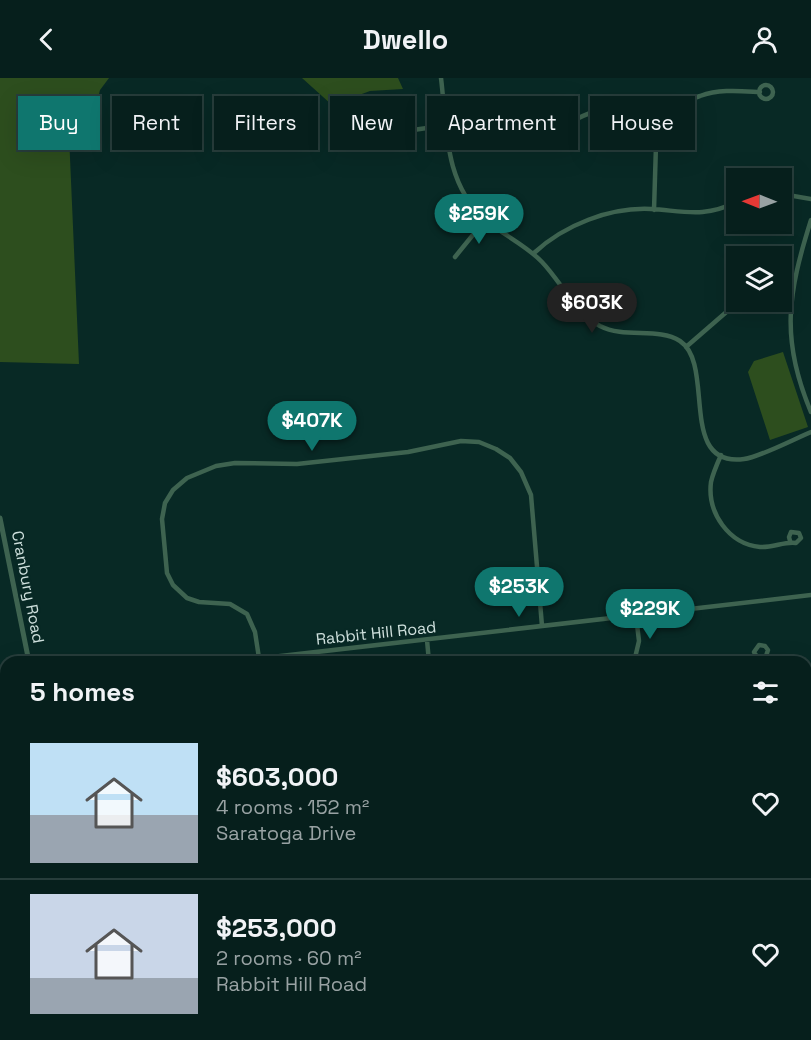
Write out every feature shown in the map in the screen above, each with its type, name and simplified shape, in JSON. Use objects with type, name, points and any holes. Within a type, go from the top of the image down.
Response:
[{"type":"street","points":[[441,78],[443,96]]},
{"type":"street","points":[[695,100],[710,93],[760,92]]},
{"type":"street","points":[[449,150],[455,176],[470,203],[485,220],[534,253],[580,309],[594,322],[617,332],[672,337],[686,347],[695,363],[704,437],[710,446],[721,455],[734,460],[748,458],[811,432]]},
{"type":"street","points":[[654,210],[656,150]]},
{"type":"street","points":[[792,196],[811,199]]},
{"type":"street","points":[[534,253],[552,239],[587,221],[616,213],[654,210],[700,213],[726,207]]},
{"type":"street","points":[[455,257],[485,220]]},
{"type":"street","points":[[811,220],[792,286],[790,318],[794,363],[811,412]]},
{"type":"street","points":[[686,347],[726,312]]},
{"type":"street","points":[[259,656],[255,632],[246,614],[230,604],[199,602],[187,598],[173,585],[168,573],[162,519],[165,503],[173,490],[187,478],[216,466],[235,463],[281,465],[318,462],[408,452],[461,441],[479,442],[496,449],[510,458],[521,472],[531,495],[542,626]]},
{"type":"street","points":[[721,455],[713,475],[711,490],[715,512],[724,527],[735,538],[756,546],[771,547],[790,541]]},
{"type":"street","name":"Cranbury Road","points":[[0,518],[27,656]]},
{"type":"street","name":"Rabbit Hill Road","points":[[278,656],[811,595]]},
{"type":"street","points":[[636,616],[639,642],[636,656]]},
{"type":"street","points":[[427,640],[428,656]]},
{"type":"green space","points":[[0,78],[109,78],[99,96],[18,96],[18,150],[70,150],[79,364],[0,362]]},
{"type":"green space","points":[[302,78],[398,78],[403,89],[370,91],[356,96],[330,96],[330,103]]},
{"type":"green space","points":[[783,352],[808,427],[770,440],[748,372],[754,361]]}]
